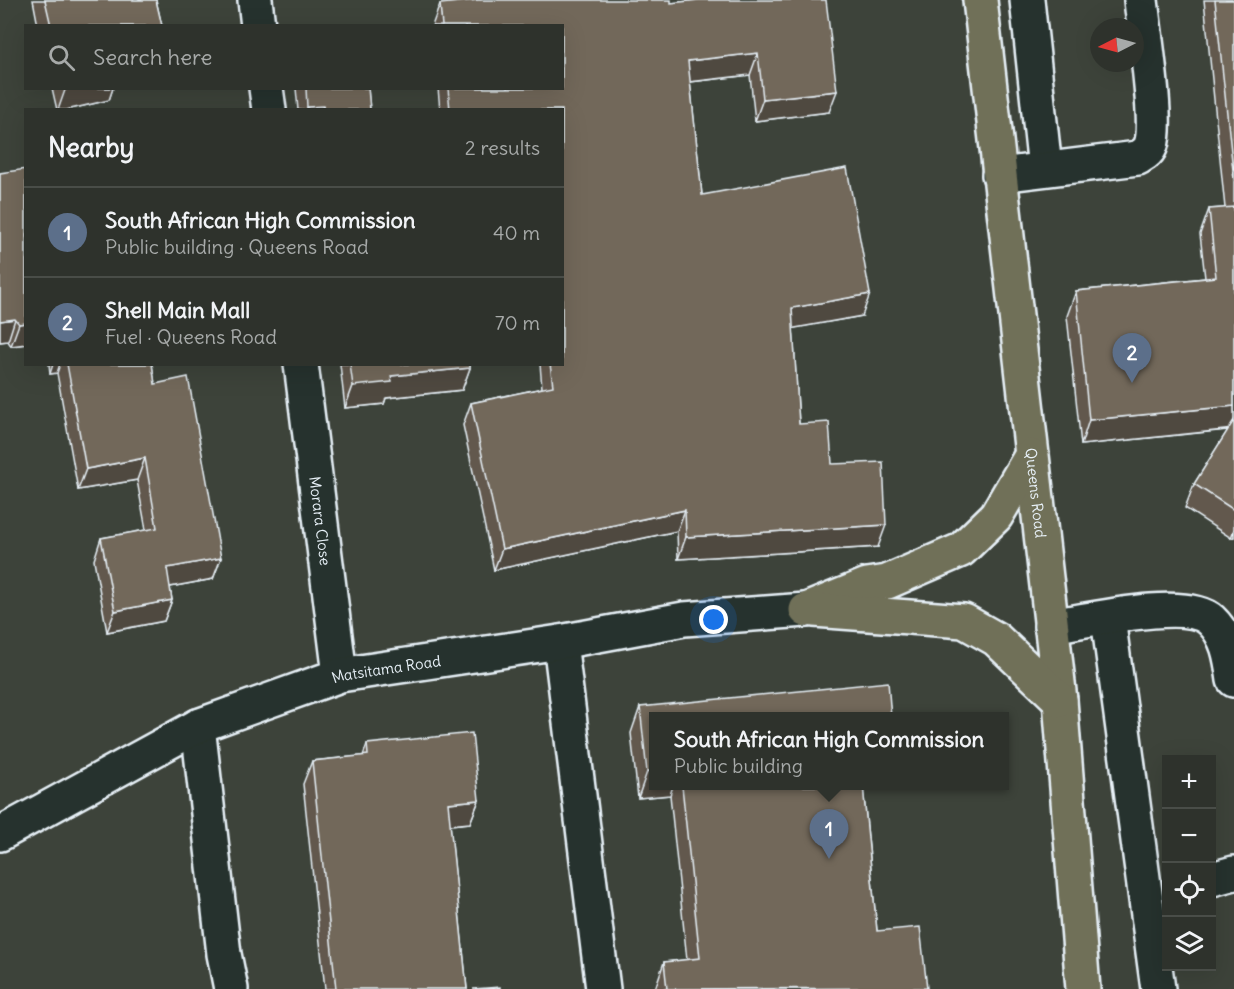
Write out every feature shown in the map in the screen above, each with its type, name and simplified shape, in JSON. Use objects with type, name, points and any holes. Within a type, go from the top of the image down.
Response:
[{"type":"main road","name":"Queens Road","points":[[980,0],[1060,700],[1083,989]]},
{"type":"main road","points":[[806,610],[867,585],[887,582],[961,550],[996,516],[1031,456]]},
{"type":"main road","points":[[806,610],[964,621],[996,639],[1060,700]]},
{"type":"street","points":[[255,0],[258,24]]},
{"type":"street","points":[[1027,0],[1045,169]]},
{"type":"street","points":[[999,175],[1138,158],[1148,152],[1152,143],[1154,123],[1141,0]]},
{"type":"street","points":[[266,90],[269,108]]},
{"type":"street","name":"Morara Close","points":[[301,366],[340,675]]},
{"type":"street","name":"Matsitama Road","points":[[0,834],[198,726],[340,675],[560,642],[684,619],[806,610]]},
{"type":"street","points":[[1051,626],[1154,611],[1191,610],[1211,620],[1229,649],[1234,680]]},
{"type":"street","points":[[1108,618],[1156,889],[1158,989]]},
{"type":"street","points":[[560,642],[603,989]]},
{"type":"street","points":[[198,726],[224,954],[231,989]]},
{"type":"street","points":[[1216,878],[1234,873]]},
{"type":"building","points":[[45,0],[156,0],[162,24],[51,24]]},
{"type":"building","points":[[478,0],[671,0],[671,3],[699,0],[826,0],[837,91],[763,99],[758,53],[688,61],[702,195],[847,168],[870,294],[792,308],[799,424],[829,422],[832,464],[883,462],[886,525],[686,537],[685,510],[502,549],[471,403],[553,386],[550,366],[564,366],[564,108],[450,108],[448,90],[564,90],[564,24],[442,24],[440,4]]},
{"type":"building","points":[[1215,0],[1234,0],[1234,180]]},
{"type":"building","points":[[306,90],[368,90],[370,108],[307,107]]},
{"type":"building","points":[[24,169],[24,323],[19,324],[15,319],[0,321],[0,173]]},
{"type":"building","points":[[1234,207],[1234,406],[1089,420],[1076,291],[1216,277],[1209,209]]},
{"type":"building","points":[[67,366],[152,366],[155,384],[188,377],[221,558],[167,568],[172,600],[115,611],[101,538],[157,528],[145,458],[86,469]]},
{"type":"building","points":[[350,366],[470,366],[470,368],[391,376],[392,382],[353,386]]},
{"type":"building","points":[[1234,420],[1234,510],[1194,484]]},
{"type":"building","points":[[888,682],[891,712],[649,712],[649,772],[647,772],[640,707]]},
{"type":"building","points":[[472,733],[479,800],[448,803],[467,989],[336,989],[312,761],[368,755],[367,744]]},
{"type":"building","points":[[682,790],[863,790],[877,931],[920,927],[927,988],[667,989],[664,962],[700,958]]},
{"type":"building","points":[[500,987],[500,989],[473,989]]},
{"type":"place","name":"Shell Main Mall","points":[[1132,383]]},
{"type":"place","name":"South African High Commission","points":[[829,859]]}]
